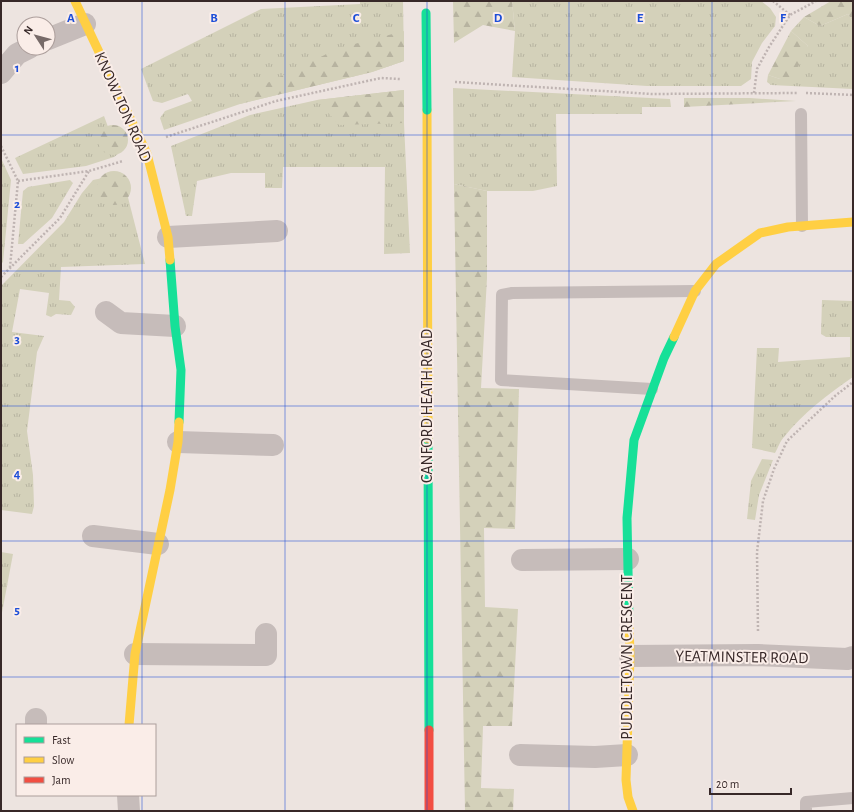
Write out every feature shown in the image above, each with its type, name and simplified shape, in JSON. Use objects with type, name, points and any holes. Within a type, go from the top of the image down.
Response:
[{"type":"street","name":"KNOWLTON ROAD","points":[[76,1],[85,24],[147,154],[168,237],[175,326],[181,370],[178,442],[170,490],[135,654],[129,724]]},
{"type":"street","name":"CANFORD HEATH ROAD","points":[[426,1],[429,811]]},
{"type":"street","points":[[56,36],[85,24]]},
{"type":"street","points":[[3,67],[16,55]]},
{"type":"street","name":"PUDDLETOWN CRESCENT","points":[[633,811],[628,798],[626,780],[630,656],[627,518],[634,440],[652,389],[664,358],[695,291],[716,264],[760,233],[788,227],[853,222]]},
{"type":"street","points":[[168,237],[277,231]]},
{"type":"street","points":[[106,312],[121,323],[175,326]]},
{"type":"street","points":[[178,442],[273,445]]},
{"type":"street","points":[[93,536],[158,544]]},
{"type":"street","name":"PUDDLETOWN CRESCENT","points":[[522,560],[628,559]]},
{"type":"street","points":[[135,654],[266,655],[266,634]]},
{"type":"street","name":"YEATMINSTER ROAD","points":[[630,656],[758,655],[847,659],[853,657]]},
{"type":"street","name":"PUDDLETOWN CRESCENT","points":[[520,755],[627,755]]},
{"type":"street","points":[[128,796],[128,811]]},
{"type":"lane","points":[[801,114],[802,226]]},
{"type":"lane","points":[[652,389],[501,380],[502,295],[512,293],[695,291]]},
{"type":"lane","points":[[806,811],[806,802],[853,798]]},
{"type":"path","points":[[773,1],[790,15]]},
{"type":"path","points":[[455,82],[652,94],[754,93],[757,69],[769,47],[790,15],[816,1]]},
{"type":"path","points":[[143,144],[276,101],[381,78],[400,79]]},
{"type":"path","points":[[1,146],[18,181],[10,267]]},
{"type":"path","points":[[18,181],[89,171],[147,154]]},
{"type":"path","points":[[1,277],[60,218],[89,171]]},
{"type":"path","points":[[758,655],[757,552],[763,501],[774,469],[787,441],[835,396],[853,382]]},
{"type":"green space","points":[[360,1],[403,1],[404,61],[372,72],[240,104],[164,130],[160,118],[165,111],[192,101],[188,94],[162,103],[153,101],[141,69],[261,9],[360,4]]},
{"type":"green space","points":[[453,1],[512,1],[515,31],[483,25],[454,43]]},
{"type":"green space","points":[[512,1],[761,1],[770,8],[776,17],[775,26],[762,43],[752,62],[751,79],[741,86],[647,86],[512,77],[515,31]]},
{"type":"green space","points":[[831,1],[853,1],[853,22],[848,14],[820,26],[804,17]]},
{"type":"green space","points":[[848,14],[853,22],[853,89],[771,85],[767,82],[768,75],[780,79],[808,46],[791,31],[804,17],[820,26]]},
{"type":"green space","points":[[404,31],[404,61],[372,72],[240,104],[237,94],[263,85],[339,48]]},
{"type":"green space","points":[[791,31],[808,46],[799,65],[790,77],[780,79],[768,75]]},
{"type":"green space","points":[[453,88],[670,99],[671,107],[642,107],[642,114],[556,114],[557,186],[533,191],[487,191],[454,184]]},
{"type":"green space","points":[[404,90],[404,123],[410,253],[384,254],[385,167],[283,167],[282,188],[265,188],[265,173],[231,173],[197,181],[192,216],[186,216],[171,146],[250,115],[317,100]]},
{"type":"green space","points":[[404,90],[404,123],[339,125],[317,100]]},
{"type":"green space","points":[[684,98],[750,98],[796,101],[684,107]]},
{"type":"green space","points":[[104,116],[118,154],[114,157],[86,166],[23,174],[15,158]]},
{"type":"green space","points":[[113,125],[119,126],[127,134],[127,146],[119,154],[113,155],[107,154],[99,146],[98,140],[99,134],[107,126]]},
{"type":"green space","points":[[1,158],[11,180],[3,262],[1,264],[2,175]]},
{"type":"green space","points":[[111,171],[117,171],[121,172],[128,178],[131,188],[130,195],[124,202],[117,205],[111,205],[107,204],[100,198],[97,191],[97,185],[98,181],[104,174]]},
{"type":"green space","points":[[122,174],[145,264],[61,267],[59,300],[70,301],[75,307],[71,315],[56,314],[51,317],[46,315],[49,293],[20,289],[12,332],[44,336],[37,352],[27,431],[33,475],[34,506],[32,514],[1,510],[1,286],[64,222],[82,193],[93,180]]},
{"type":"green space","points":[[70,180],[73,183],[52,218],[23,244],[18,244],[23,191],[28,187]]},
{"type":"green space","points":[[454,184],[487,191],[487,278],[481,388],[519,389],[515,529],[484,528],[485,607],[518,609],[512,726],[483,726],[481,788],[514,789],[513,811],[465,811]]},
{"type":"green space","points":[[822,300],[853,301],[853,377],[825,397],[799,420],[780,443],[775,453],[752,448],[757,348],[779,348],[778,362],[850,357],[850,337],[826,337],[821,334]]},
{"type":"green space","points":[[762,459],[773,460],[759,495],[755,520],[747,519],[751,481]]},
{"type":"green space","points":[[1,552],[13,554],[1,618]]},
{"type":"traffic: fast","points":[[426,13],[427,110]]},
{"type":"traffic: fast","points":[[170,260],[175,326],[181,370],[179,422]]},
{"type":"traffic: fast","points":[[629,623],[627,518],[634,440],[664,358],[674,337]]},
{"type":"traffic: fast","points":[[428,439],[429,730]]},
{"type":"traffic: slow","points":[[75,1],[147,154],[168,237],[170,260]]},
{"type":"traffic: slow","points":[[427,110],[428,439]]},
{"type":"traffic: slow","points":[[674,337],[695,291],[716,264],[760,233],[788,227],[853,222]]},
{"type":"traffic: slow","points":[[129,724],[135,654],[170,490],[178,442],[179,422]]},
{"type":"traffic: slow","points":[[629,623],[630,656],[626,780],[628,797],[633,811]]},
{"type":"traffic: jam","points":[[429,730],[429,811]]}]
